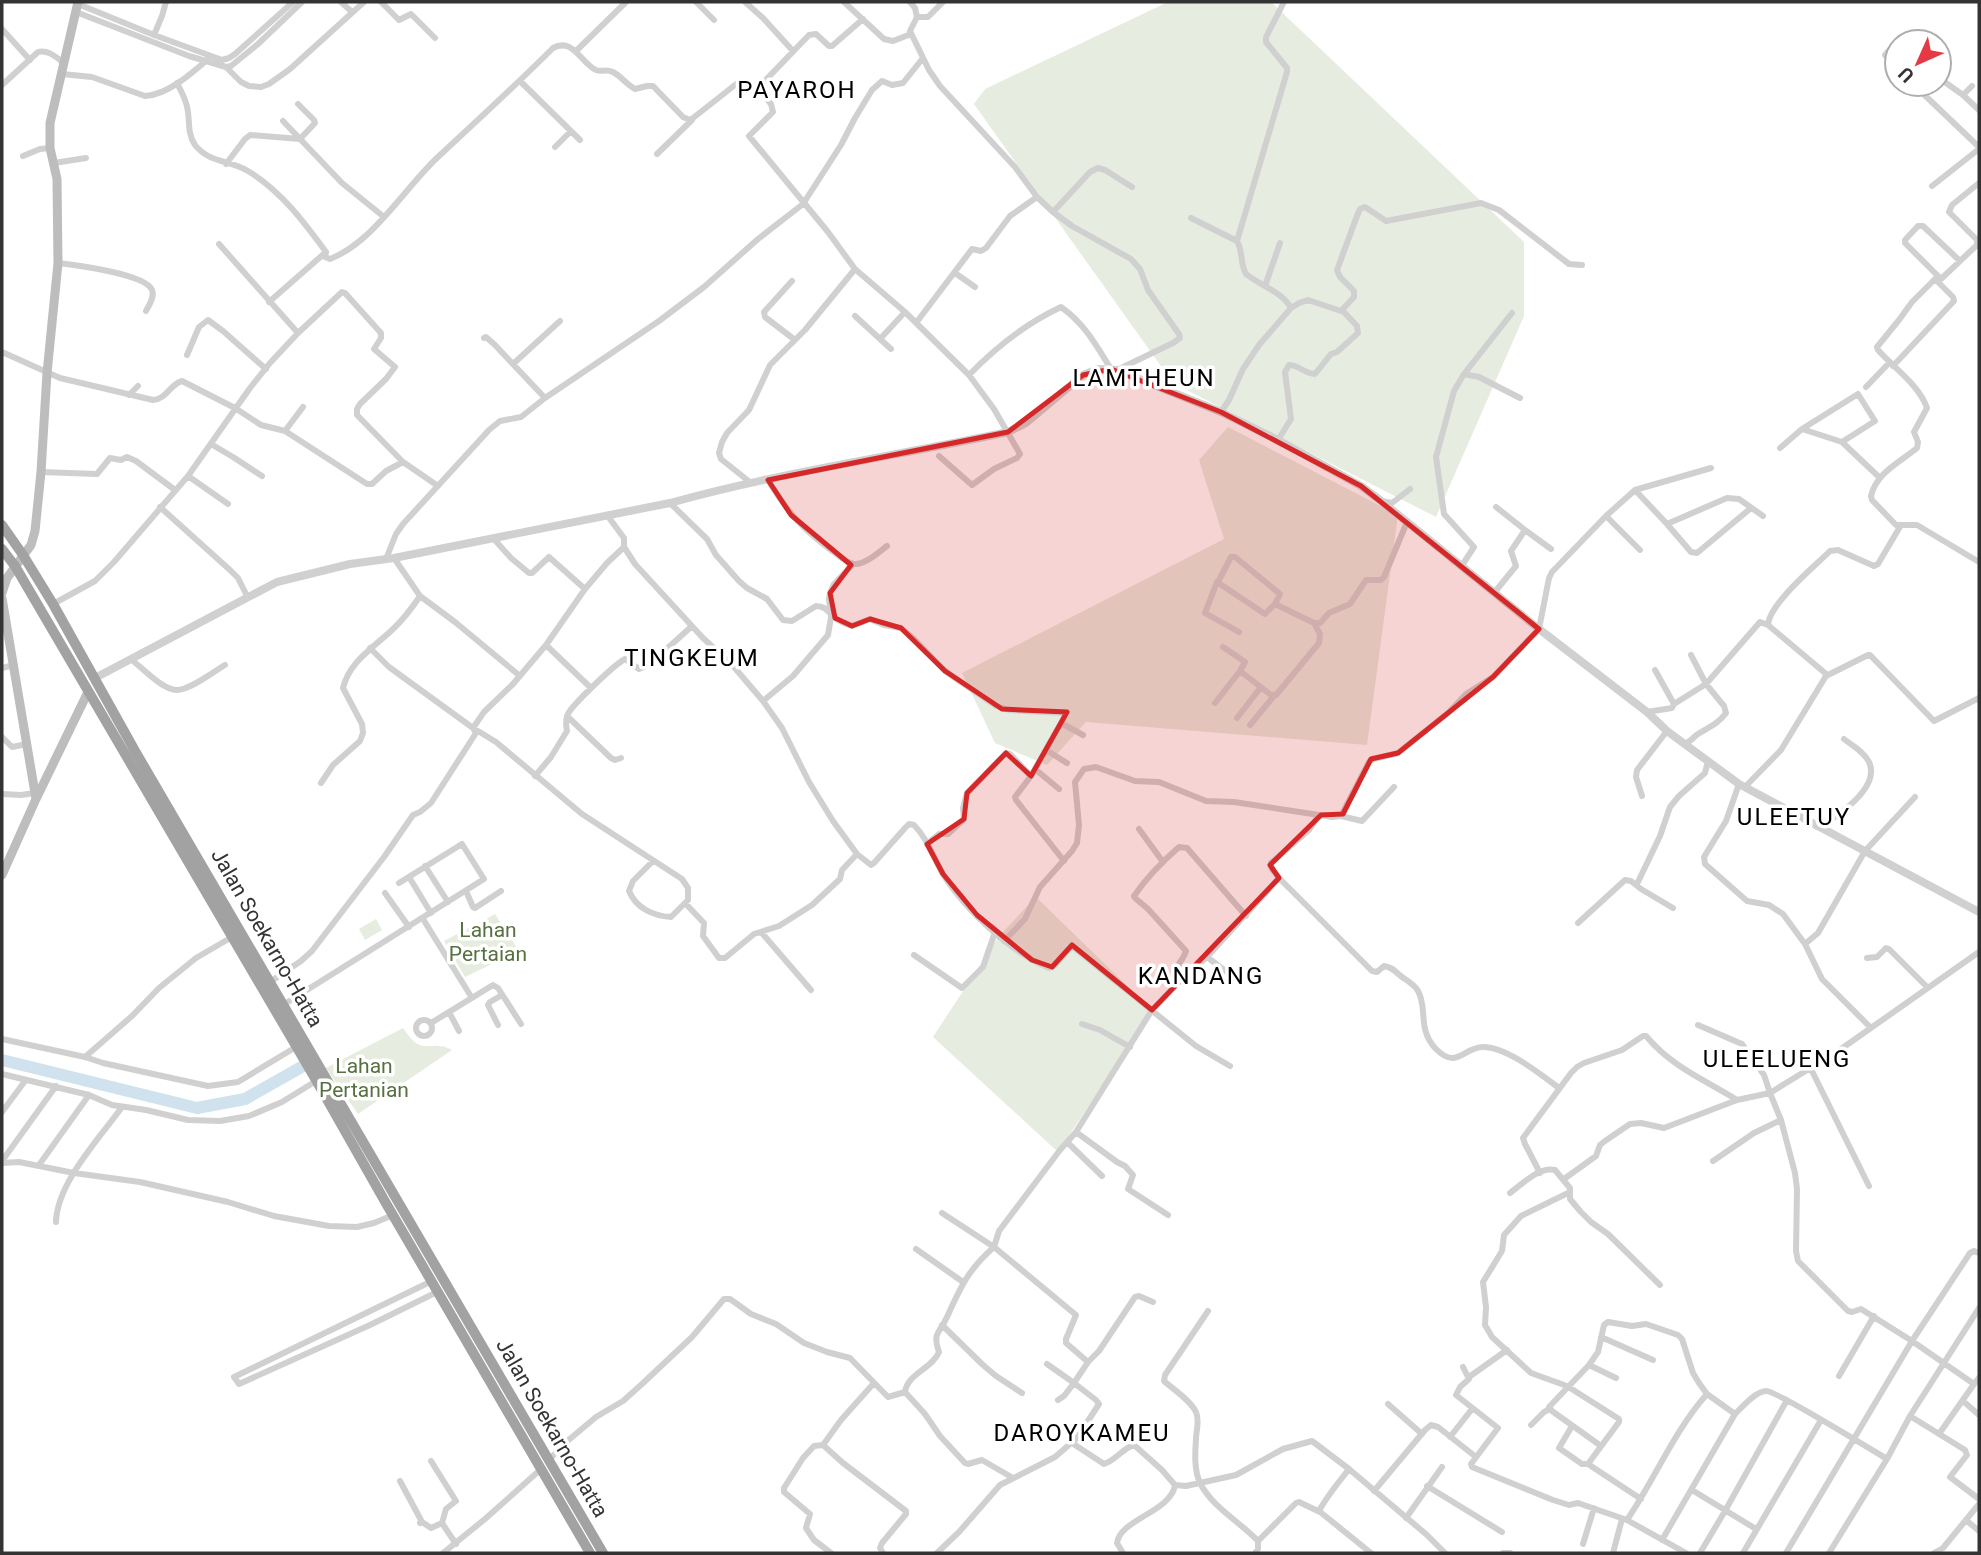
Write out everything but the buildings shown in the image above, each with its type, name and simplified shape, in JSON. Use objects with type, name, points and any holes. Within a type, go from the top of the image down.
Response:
[{"type":"highway","name":"Jalan Soekarno-Hatta","points":[[2,525],[53,604],[95,678],[143,775],[232,937],[545,1464],[590,1553]]},
{"type":"highway","name":"Jalan Soekarno-Hatta","points":[[2,549],[15,566],[88,692],[274,979],[283,1005],[435,1286],[603,1553]]},
{"type":"main road","points":[[35,796],[2,596],[7,578],[31,545],[35,531],[58,263],[57,179],[50,148],[50,123],[77,6]]},
{"type":"main road","points":[[2,875],[35,796],[88,692]]},
{"type":"street","points":[[154,35],[166,2]]},
{"type":"street","points":[[77,6],[208,59],[222,60],[229,58],[293,2]]},
{"type":"street","points":[[226,67],[231,66],[258,44],[302,2]]},
{"type":"street","points":[[341,2],[352,12]]},
{"type":"street","points":[[77,6],[154,35],[226,67],[248,86],[261,87],[270,84],[290,69],[364,2]]},
{"type":"street","points":[[381,2],[399,20],[411,14],[435,38]]},
{"type":"street","points":[[576,51],[626,2]]},
{"type":"street","points":[[696,2],[714,20]]},
{"type":"street","points":[[745,2],[793,51]]},
{"type":"street","points":[[844,2],[888,41],[911,34],[917,17],[910,2]]},
{"type":"street","points":[[917,17],[928,17],[943,2]]},
{"type":"street","points":[[1237,241],[1287,72],[1287,68],[1266,42],[1284,2]]},
{"type":"street","points":[[758,88],[809,35],[813,34],[832,46],[863,19]]},
{"type":"street","points":[[2,29],[30,60]]},
{"type":"street","points":[[910,31],[940,86],[1015,167],[1037,197],[1087,236],[1126,255],[1140,269],[1148,290],[1180,338],[1114,369]]},
{"type":"street","points":[[177,83],[187,104],[190,135],[195,144],[217,161],[248,171],[279,194],[326,252],[325,257],[330,259],[369,233],[439,156],[559,45],[566,45],[576,51],[595,70],[614,72],[631,88],[653,86],[683,117],[694,118]]},
{"type":"street","points":[[2,85],[38,52],[43,51],[64,63]]},
{"type":"street","points":[[390,558],[396,534],[403,524],[489,430],[500,421],[521,417],[659,321],[723,272],[758,239],[803,204],[876,85],[882,81],[892,85],[902,83],[923,58]]},
{"type":"street","points":[[62,74],[92,77],[145,96],[177,83],[208,59]]},
{"type":"street","points":[[657,155],[694,118],[740,81],[746,80],[758,88],[771,104],[773,111],[749,136],[855,269],[905,312],[969,375],[1019,452],[1019,456],[994,468],[972,485],[939,456]]},
{"type":"street","points":[[520,81],[580,139]]},
{"type":"street","points":[[1963,94],[1972,86]]},
{"type":"street","points":[[1953,87],[1979,110]]},
{"type":"street","points":[[1928,98],[1979,148],[1976,158],[1932,186]]},
{"type":"street","points":[[298,104],[315,123],[300,139]]},
{"type":"street","points":[[283,121],[342,183],[384,217]]},
{"type":"street","points":[[555,147],[571,131]]},
{"type":"street","points":[[226,164],[250,135],[300,139]]},
{"type":"street","points":[[23,156],[50,148]]},
{"type":"street","points":[[54,163],[86,158]]},
{"type":"street","points":[[1053,212],[1090,172],[1098,168],[1132,187]]},
{"type":"street","points":[[1979,183],[1950,209],[1950,214],[1978,242],[1976,247],[1912,302],[1878,344],[1878,350],[1908,381],[1927,408],[1914,432],[1917,448],[1880,478],[1871,491],[1871,498],[1896,525],[1917,525],[1979,562]]},
{"type":"street","points":[[916,323],[972,249],[981,251],[986,248],[1010,216],[1037,197]]},
{"type":"street","points":[[1343,310],[1355,294],[1340,277],[1338,267],[1360,209],[1365,207],[1386,220],[1480,203],[1499,210],[1569,264],[1582,265]]},
{"type":"street","points":[[1191,218],[1237,241],[1241,247],[1244,270],[1286,300],[1290,308]]},
{"type":"street","points":[[1866,387],[1954,301],[1905,240],[1918,226],[1923,226],[1960,261]]},
{"type":"street","points":[[1265,286],[1280,243]]},
{"type":"street","points":[[219,244],[298,333]]},
{"type":"street","points":[[269,302],[326,252]]},
{"type":"street","points":[[58,263],[95,268],[127,276],[148,285],[153,295],[146,311]]},
{"type":"street","points":[[751,483],[721,459],[719,453],[722,442],[749,410],[770,365],[795,340],[855,269]]},
{"type":"street","points":[[955,273],[975,287]]},
{"type":"street","points":[[792,281],[764,313],[765,317],[795,340]]},
{"type":"street","points":[[53,604],[95,581],[114,562],[188,476],[266,369],[298,333],[343,292],[381,333],[382,338],[374,349],[395,367],[360,404],[356,414],[403,462],[438,486]]},
{"type":"street","points":[[1221,412],[1243,369],[1290,308],[1308,300],[1328,308],[1343,310],[1357,327],[1358,333],[1337,352],[1331,354],[1315,374],[1289,365],[1285,372],[1291,419],[1278,440]]},
{"type":"street","points":[[969,375],[1013,337],[1061,307],[1075,317],[1090,334],[1114,369]]},
{"type":"street","points":[[880,339],[905,312]]},
{"type":"street","points":[[1461,568],[1474,547],[1444,514],[1436,457],[1454,391],[1464,373],[1512,313]]},
{"type":"street","points":[[855,316],[891,349]]},
{"type":"street","points":[[187,355],[199,327],[208,320],[266,369]]},
{"type":"street","points":[[513,364],[560,321]]},
{"type":"street","points":[[484,338],[486,337],[545,398]]},
{"type":"street","points":[[2,352],[47,373],[129,396],[158,400],[177,382],[182,381],[235,408],[261,425],[285,431],[368,484],[372,484],[386,471],[403,462]]},
{"type":"street","points":[[95,678],[277,582],[350,564],[670,503],[751,483],[1008,432],[1026,424],[1083,375],[1098,369],[1114,369],[1221,412],[1361,486],[1461,568],[1647,712],[1667,731],[1742,786],[1979,912]]},
{"type":"street","points":[[1464,373],[1479,377],[1520,398]]},
{"type":"street","points":[[129,396],[138,386]]},
{"type":"street","points":[[1780,448],[1802,429],[1858,394],[1875,421],[1842,442]]},
{"type":"street","points":[[285,431],[303,407]]},
{"type":"street","points":[[1802,429],[1842,442],[1880,478]]},
{"type":"street","points":[[211,444],[262,476]]},
{"type":"street","points":[[41,472],[97,474],[110,458],[121,460],[127,457],[176,490]]},
{"type":"street","points":[[1341,816],[1373,758],[1398,753],[1415,740],[1466,694],[1493,677],[1539,629],[1552,572],[1606,516],[1635,491],[1711,468]]},
{"type":"street","points":[[188,476],[228,504]]},
{"type":"street","points":[[768,480],[787,509],[816,540],[853,564]]},
{"type":"street","points":[[1380,500],[1392,503],[1410,489]]},
{"type":"street","points":[[1635,491],[1691,552],[1697,553],[1751,508]]},
{"type":"street","points":[[1667,524],[1727,498],[1739,499],[1763,516]]},
{"type":"street","points":[[670,503],[706,539],[739,581],[766,599],[783,620],[792,621],[816,606],[823,606],[841,621],[852,626],[870,619],[901,628],[945,671],[996,706],[1009,710],[1063,713],[1065,715],[1046,750],[1016,793],[1016,800],[1064,861]]},
{"type":"street","points":[[160,507],[238,578],[247,596]]},
{"type":"street","points":[[1496,507],[1551,549]]},
{"type":"street","points":[[607,515],[624,538],[624,547],[635,565],[734,667],[763,701],[782,728],[809,782],[833,821],[867,864],[873,864],[909,824],[916,827],[957,894],[1004,941],[1049,968],[1073,947],[1196,1046],[1230,1066]]},
{"type":"street","points":[[1606,516],[1640,550]]},
{"type":"street","points":[[1275,604],[1314,623],[1320,623],[1329,613],[1350,604],[1366,580],[1383,579],[1407,522]]},
{"type":"street","points":[[1768,625],[1779,603],[1830,551],[1838,550],[1874,566],[1878,564],[1901,525]]},
{"type":"street","points":[[1494,593],[1516,566],[1511,551],[1525,530]]},
{"type":"street","points":[[493,538],[529,573],[549,557],[585,589]]},
{"type":"street","points":[[763,701],[793,676],[828,635],[830,593],[834,584],[853,564],[866,560],[887,546]]},
{"type":"street","points":[[472,728],[489,706],[520,676],[546,645],[585,589],[624,547]]},
{"type":"street","points":[[1218,582],[1265,614],[1280,594],[1235,557],[1231,557],[1218,582],[1205,613],[1239,632]]},
{"type":"street","points":[[390,558],[420,596],[520,676]]},
{"type":"street","points":[[321,783],[333,765],[360,741],[363,733],[362,724],[343,688],[346,678],[370,648],[402,621],[420,596]]},
{"type":"street","points":[[1647,712],[1672,708],[1674,704],[1706,684],[1757,624],[1763,622],[1826,676]]},
{"type":"street","points":[[1251,725],[1319,643],[1320,634],[1314,623]]},
{"type":"street","points":[[536,776],[567,731],[567,716],[591,688],[625,659],[639,669],[649,665],[692,626]]},
{"type":"street","points":[[546,645],[591,688]]},
{"type":"street","points":[[1215,703],[1245,662],[1223,647]]},
{"type":"street","points":[[370,648],[389,667],[472,728],[496,742],[582,814],[682,879],[688,888],[688,900],[671,917],[643,910],[629,891],[633,881],[653,861]]},
{"type":"street","points":[[1684,744],[1712,727],[1726,713],[1724,706],[1706,684],[1691,654]]},
{"type":"street","points":[[1871,1028],[1822,979],[1805,944],[1783,914],[1769,905],[1747,901],[1705,864],[1703,857],[1726,821],[1742,786],[1781,750],[1826,676],[1870,655],[1934,721],[1979,698]]},
{"type":"street","points":[[132,660],[161,684],[175,691],[188,688],[225,665]]},
{"type":"street","points":[[2,668],[14,665]]},
{"type":"street","points":[[1655,670],[1674,704]]},
{"type":"street","points":[[1240,671],[1274,696]]},
{"type":"street","points":[[1237,718],[1261,687]]},
{"type":"street","points":[[567,716],[611,758],[621,758]]},
{"type":"street","points":[[1061,723],[1083,736]]},
{"type":"street","points":[[274,979],[313,951],[412,815],[420,813],[431,803],[476,733],[472,728]]},
{"type":"street","points":[[1642,796],[1636,777],[1637,770],[1667,731]]},
{"type":"street","points":[[2,737],[12,747],[27,744]]},
{"type":"street","points":[[1817,827],[1834,819],[1863,792],[1870,781],[1871,769],[1868,760],[1844,740]]},
{"type":"street","points":[[1046,750],[1067,764]]},
{"type":"street","points":[[927,844],[939,834],[948,834],[964,819],[963,808],[967,793],[1006,753],[1059,789]]},
{"type":"street","points":[[1637,884],[1671,807],[1679,796],[1705,773],[1708,761]]},
{"type":"street","points":[[1004,941],[1026,919],[1040,887],[1072,850],[1079,835],[1075,782],[1088,767],[1096,767],[1135,781],[1148,780],[1167,784],[1206,801],[1234,802],[1362,821],[1394,787]]},
{"type":"street","points":[[2,794],[35,796]]},
{"type":"street","points":[[1805,944],[1818,933],[1865,851],[1915,797]]},
{"type":"street","points":[[1320,815],[1309,830],[1271,863],[1279,878],[1372,971],[1377,972],[1384,966],[1390,967],[1414,986],[1420,995],[1427,1036],[1443,1054],[1458,1058],[1475,1048],[1492,1048],[1507,1054],[1559,1088]]},
{"type":"street","points":[[1139,829],[1163,862]]},
{"type":"street","points":[[283,1005],[484,879],[462,844],[399,883]]},
{"type":"street","points":[[1180,981],[1176,968],[1185,951],[1135,898],[1142,885],[1163,862],[1179,847],[1188,848],[1246,916]]},
{"type":"street","points":[[685,903],[704,923],[703,936],[719,958],[725,958],[754,933],[779,926],[812,905],[840,879],[842,870],[857,854]]},
{"type":"street","points":[[425,866],[448,902]]},
{"type":"street","points":[[409,877],[431,913]]},
{"type":"street","points":[[905,1392],[906,1385],[938,1356],[936,1336],[963,1282],[977,1261],[993,1247],[1009,1215],[1076,1132],[1152,1010],[1207,957],[1279,878]]},
{"type":"street","points":[[1578,923],[1623,881],[1628,880],[1673,908]]},
{"type":"street","points":[[466,891],[475,908],[501,891]]},
{"type":"street","points":[[385,893],[410,927]]},
{"type":"street","points":[[423,919],[472,998]]},
{"type":"street","points":[[761,932],[811,990]]},
{"type":"street","points":[[914,955],[962,988],[983,967],[995,932]]},
{"type":"street","points":[[85,1057],[159,988],[196,958],[232,937]]},
{"type":"street","points":[[1867,958],[1877,957],[1889,948],[1928,988]]},
{"type":"street","points":[[1564,1179],[1596,1156],[1600,1145],[1630,1124],[1641,1123],[1664,1128],[1737,1100],[1770,1093],[1811,1069],[1979,952]]},
{"type":"street","points":[[1207,957],[1232,976],[1258,975]]},
{"type":"street","points":[[431,1023],[495,985],[521,1024]]},
{"type":"street","points":[[498,1025],[488,1005],[502,995]]},
{"type":"street","points":[[449,1012],[459,1031]]},
{"type":"street","points":[[1082,1024],[1100,1030],[1130,1047]]},
{"type":"street","points":[[1698,1025],[1742,1044],[1764,1074],[1781,1120],[1796,1181],[1798,1261],[1848,1311],[1861,1309],[1874,1316],[1977,1381],[1939,1434]]},
{"type":"street","points":[[1540,1173],[1523,1138],[1559,1088],[1584,1063],[1622,1050],[1645,1035],[1691,1075],[1737,1100]]},
{"type":"street","points":[[2,1039],[208,1086],[238,1082],[296,1047]]},
{"type":"street","points":[[1811,1069],[1869,1186]]},
{"type":"street","points":[[2,1074],[89,1095],[112,1105],[188,1120],[220,1121],[249,1116],[282,1102],[316,1080]]},
{"type":"street","points":[[2,1112],[24,1081]]},
{"type":"street","points":[[2,1162],[56,1086]]},
{"type":"street","points":[[39,1166],[89,1095]]},
{"type":"street","points":[[56,1222],[56,1208],[74,1173],[122,1107]]},
{"type":"street","points":[[1713,1161],[1754,1133],[1781,1120]]},
{"type":"street","points":[[1076,1132],[1125,1166],[1132,1173],[1128,1189],[1168,1215]]},
{"type":"street","points":[[1066,1142],[1101,1176]]},
{"type":"street","points":[[2,1162],[19,1162],[171,1189],[274,1216],[329,1226],[357,1227],[374,1223],[392,1206]]},
{"type":"street","points":[[1510,1193],[1528,1179],[1552,1169],[1570,1188],[1571,1201],[1660,1285]]},
{"type":"street","points":[[1570,1192],[1521,1216],[1504,1236],[1502,1251],[1483,1282],[1485,1325],[1492,1337],[1531,1373],[1567,1386],[1619,1419],[1588,1464]]},
{"type":"street","points":[[942,1213],[993,1247],[1075,1313],[1076,1318],[1066,1343],[1088,1362]]},
{"type":"street","points":[[916,1249],[963,1282]]},
{"type":"street","points":[[1786,1553],[1912,1341],[1970,1254],[1974,1251],[1979,1253]]},
{"type":"street","points":[[435,1286],[370,1325],[239,1384],[234,1377],[435,1286]]},
{"type":"street","points":[[1058,1400],[1099,1351],[1135,1297],[1153,1302]]},
{"type":"street","points":[[443,1553],[545,1464],[565,1443],[642,1384],[692,1337],[724,1299],[730,1298],[751,1314],[767,1319],[811,1346],[850,1358],[888,1397],[905,1392]]},
{"type":"street","points":[[1829,1553],[1910,1416],[1979,1308]]},
{"type":"street","points":[[1208,1311],[1164,1381],[1192,1406],[1197,1415],[1195,1455],[1200,1483],[1210,1499],[1258,1541],[1255,1553]]},
{"type":"street","points":[[1839,1376],[1874,1316]]},
{"type":"street","points":[[1531,1425],[1550,1409],[1550,1405],[1589,1365],[1598,1352],[1604,1325],[1608,1322],[1632,1326],[1646,1324],[1678,1335],[1682,1339],[1693,1373],[1707,1394],[1735,1413]]},
{"type":"street","points":[[942,1325],[996,1377],[1022,1393]]},
{"type":"street","points":[[1601,1337],[1653,1360]]},
{"type":"street","points":[[1507,1350],[1469,1377],[1457,1395],[1498,1428],[1471,1464],[1472,1467],[1553,1500],[1569,1505],[1578,1503],[1625,1520],[1686,1553]]},
{"type":"street","points":[[937,1553],[966,1525],[1000,1485],[1055,1457],[1072,1443],[1099,1404],[1047,1364]]},
{"type":"street","points":[[1589,1365],[1616,1378]]},
{"type":"street","points":[[1463,1367],[1469,1377]]},
{"type":"street","points":[[831,1553],[806,1530],[805,1524],[810,1514],[783,1492],[803,1458],[814,1446],[823,1445],[874,1383]]},
{"type":"street","points":[[1662,1540],[1735,1413],[1765,1391],[1787,1400],[1887,1459]]},
{"type":"street","points":[[905,1392],[965,1463],[982,1460],[1013,1478]]},
{"type":"street","points":[[1613,1553],[1625,1520],[1641,1500],[1690,1413],[1707,1394]]},
{"type":"street","points":[[1700,1553],[1787,1400]]},
{"type":"street","points":[[1963,1401],[1979,1415]]},
{"type":"street","points":[[1388,1404],[1422,1434]]},
{"type":"street","points":[[1451,1437],[1472,1409]]},
{"type":"street","points":[[1550,1409],[1601,1446]]},
{"type":"street","points":[[1910,1416],[1967,1452],[1950,1478],[1979,1502],[1943,1548],[1936,1553]]},
{"type":"street","points":[[1742,1553],[1821,1420]]},
{"type":"street","points":[[1374,1491],[1429,1426],[1433,1425],[1476,1457]]},
{"type":"street","points":[[1572,1426],[1559,1448],[1641,1500]]},
{"type":"street","points":[[1072,1443],[1104,1464],[1134,1445],[1175,1485],[1186,1486],[1236,1475],[1283,1449],[1310,1441],[1349,1469],[1445,1553]]},
{"type":"street","points":[[823,1445],[842,1463],[906,1511],[882,1543],[880,1548],[883,1553]]},
{"type":"street","points":[[400,1481],[421,1522],[431,1528],[442,1522],[446,1508],[456,1499],[431,1461]]},
{"type":"street","points":[[1406,1518],[1442,1467]]},
{"type":"street","points":[[1320,1512],[1335,1485],[1349,1469]]},
{"type":"street","points":[[1123,1553],[1117,1544],[1119,1536],[1141,1517],[1161,1506],[1173,1493],[1175,1485]]},
{"type":"street","points":[[1427,1486],[1502,1532]]},
{"type":"street","points":[[1692,1490],[1756,1529]]},
{"type":"street","points":[[1258,1541],[1299,1502],[1320,1512],[1371,1553]]},
{"type":"street","points":[[1583,1544],[1594,1508]]},
{"type":"street","points":[[1966,1520],[1979,1531]]},
{"type":"street","points":[[442,1522],[456,1544]]},
{"type":"street","points":[[1503,1553],[1510,1553]]},
{"type":"highlighted area","points":[[1111,369],[1221,412],[1361,486],[1539,629],[1493,677],[1398,753],[1371,759],[1343,814],[1321,815],[1270,865],[1279,878],[1152,1010],[1072,945],[1052,967],[1032,960],[977,915],[943,874],[927,844],[964,819],[967,793],[1006,753],[1031,776],[1067,712],[1002,709],[945,671],[901,628],[870,619],[852,626],[835,618],[830,593],[851,565],[791,515],[768,480],[1008,432],[1083,375]]},
{"type":"green space","points":[[1168,2],[1271,2],[1524,242],[1524,316],[1436,517],[1173,383],[974,104],[985,89]]},
{"type":"green space","points":[[1228,427],[1398,515],[1367,745],[1086,722],[1047,765],[995,743],[962,673],[1224,539],[1199,460]]},
{"type":"green space","points":[[1036,897],[1152,1010],[1058,1152],[933,1037],[999,936]]},
{"type":"green space","name":"Lahan Pertaian","points":[[495,914],[519,951],[465,977],[444,941]]},
{"type":"green space","points":[[376,919],[382,930],[365,940],[359,929]]},
{"type":"green space","name":"Lahan Pertanian","points":[[403,1028],[416,1043],[452,1050],[358,1114],[326,1068]]},
{"type":"waterway","points":[[2,1060],[197,1108],[245,1099],[305,1065]]},
{"type":"district","name":"PAYAROH","points":[[797,90]]},
{"type":"district","name":"LAMTHEUN","points":[[1144,378]]},
{"type":"district","name":"TINGKEUM","points":[[692,658]]},
{"type":"district","name":"ULEETUY","points":[[1794,817]]},
{"type":"district","name":"KANDANG","points":[[1201,976]]},
{"type":"district","name":"ULEELUENG","points":[[1777,1059]]},
{"type":"district","name":"DAROYKAMEU","points":[[1082,1433]]}]
